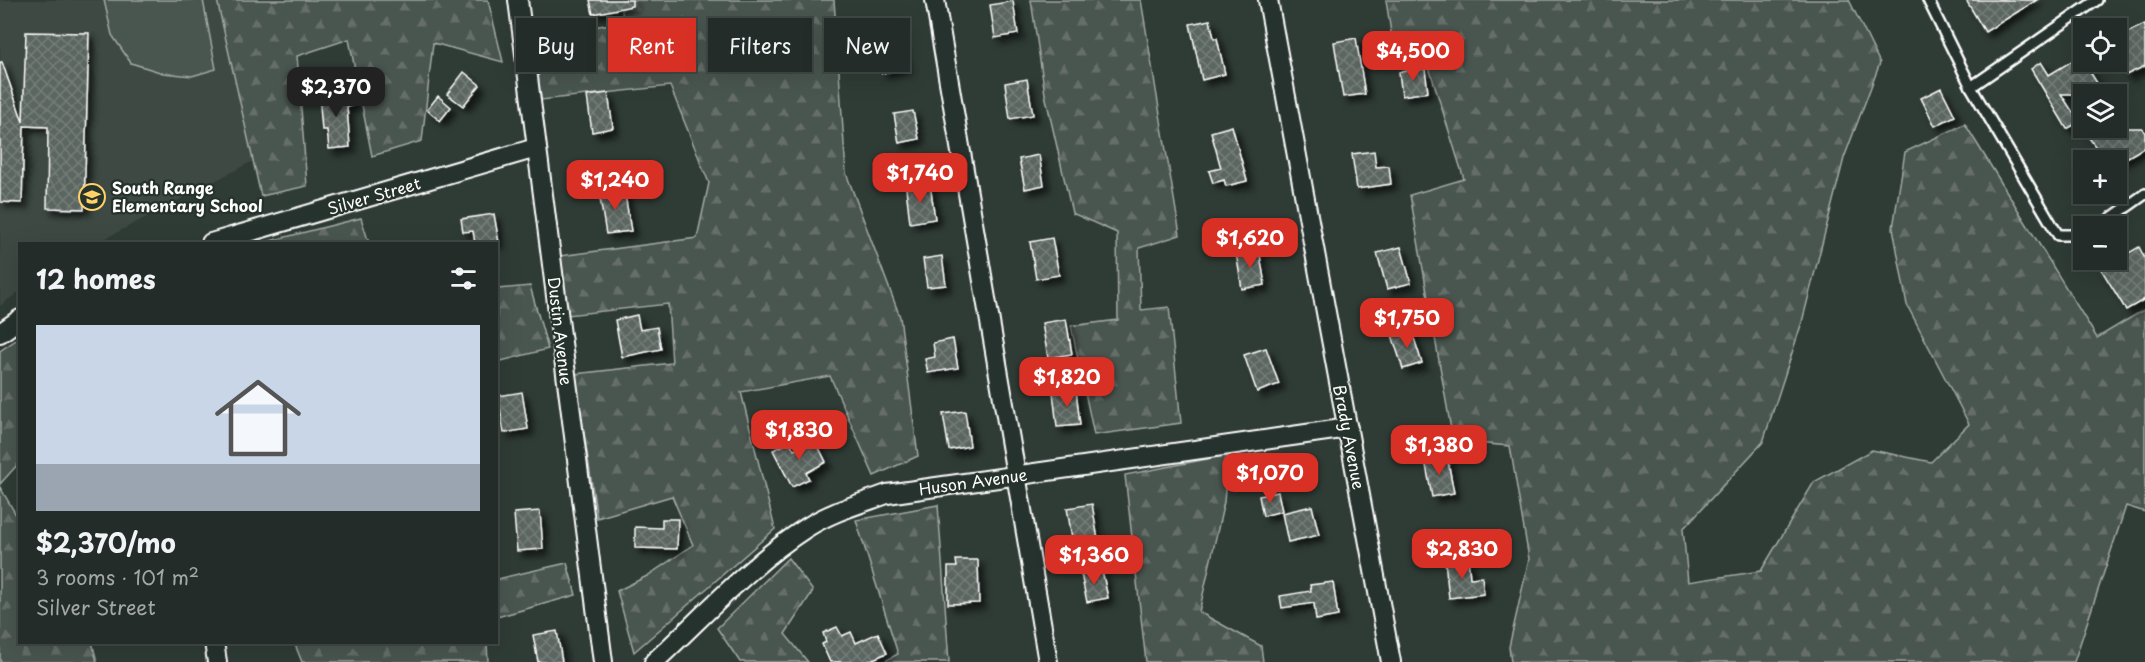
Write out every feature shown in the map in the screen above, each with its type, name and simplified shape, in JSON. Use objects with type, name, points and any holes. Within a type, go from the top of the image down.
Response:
[{"type":"street","name":"Dustin Avenue","points":[[518,0],[603,662]]},
{"type":"street","points":[[935,0],[1047,662]]},
{"type":"street","name":"Brady Avenue","points":[[1268,0],[1391,662]]},
{"type":"street","name":"Silver Street","points":[[214,242],[536,148]]},
{"type":"street","points":[[0,333],[18,320]]},
{"type":"street","name":"Huson Avenue","points":[[654,662],[776,549],[807,527],[838,511],[887,494],[1348,428]]},
{"type":"street","points":[[214,644],[217,662]]},
{"type":"lane","points":[[1928,0],[1971,87],[2058,235],[2073,235]]},
{"type":"lane","points":[[1971,87],[2097,0]]},
{"type":"lane","points":[[2114,216],[2145,194]]},
{"type":"shaded area","name":"South Range Elementary School","points":[[0,0],[241,0],[272,151],[99,242],[18,242],[18,293],[0,306]]},
{"type":"green space","points":[[104,0],[203,0],[216,69],[192,76],[163,73],[131,63],[112,35]]},
{"type":"green space","points":[[217,0],[488,0],[503,62],[433,43],[422,141],[372,156],[349,39],[297,56],[307,186],[261,196]]},
{"type":"green space","points":[[621,0],[834,0],[835,18],[824,18],[824,72],[839,72],[846,173],[900,317],[918,456],[874,476],[830,376],[741,392],[775,529],[634,652],[617,591],[647,576],[693,545],[672,496],[597,518],[575,374],[672,363],[668,304],[567,315],[560,256],[697,238],[709,183],[670,86],[541,100],[538,72],[596,72],[596,27],[608,25],[608,72],[696,72],[696,18],[623,18]]},
{"type":"green space","points":[[1031,0],[1141,0],[1180,235],[1139,248],[1141,310],[1169,307],[1181,423],[1094,435],[1071,326],[1118,320],[1117,233],[1072,213],[1045,94]]},
{"type":"green space","points":[[1386,0],[1849,0],[1880,63],[1844,158],[1802,322],[1763,442],[1683,529],[1688,582],[1761,571],[1814,482],[1872,450],[1931,462],[1969,424],[1907,305],[1893,228],[1905,152],[1965,124],[2097,338],[2145,309],[2145,512],[2126,506],[2074,662],[1511,662],[1509,647],[1529,559],[1510,446],[1453,441],[1410,195],[1464,179],[1427,61],[1394,52]]},
{"type":"green space","points":[[361,218],[369,242],[266,242]]},
{"type":"green space","points":[[530,286],[548,349],[498,362],[498,289]]},
{"type":"green space","points":[[18,339],[18,464],[0,484],[0,351]]},
{"type":"green space","points":[[1228,455],[1224,502],[1199,612],[1261,646],[1263,662],[1146,662],[1125,475]]},
{"type":"green space","points":[[0,487],[18,518],[18,644],[92,644],[97,662],[0,662]]},
{"type":"green space","points":[[938,505],[949,662],[883,662],[898,654],[856,520]]},
{"type":"green space","points":[[788,558],[813,591],[785,634],[808,662],[740,662],[717,628]]},
{"type":"green space","points":[[567,563],[576,595],[498,617],[498,579]]},
{"type":"green space","points":[[295,644],[487,644],[488,662],[302,662]]},
{"type":"building","points":[[590,0],[632,0],[632,6],[593,14]]},
{"type":"building","points":[[1966,0],[2037,0],[1985,32]]},
{"type":"building","points":[[1013,1],[1018,34],[995,38],[990,5]]},
{"type":"building","points":[[1210,20],[1214,38],[1217,38],[1225,74],[1202,80],[1190,24]]},
{"type":"building","points":[[2145,24],[2145,66],[2126,75],[2124,72],[2127,72],[2127,33]]},
{"type":"building","points":[[26,32],[89,33],[84,209],[47,208],[48,127],[24,126],[22,203],[0,202],[0,62],[2,62],[23,122]]},
{"type":"building","points":[[1356,38],[1365,94],[1343,97],[1334,42]]},
{"type":"building","points":[[2073,60],[2073,72],[2090,72],[2098,84],[2073,84],[2073,94],[2061,94],[2073,113],[2073,126],[2067,129],[2031,69],[2041,62],[2049,75]]},
{"type":"building","points":[[1425,69],[1428,92],[1402,96],[1399,72]]},
{"type":"building","points":[[464,72],[480,85],[463,106],[447,94]]},
{"type":"building","points":[[1027,79],[1033,115],[1010,119],[1005,83]]},
{"type":"building","points":[[1941,88],[1955,116],[1935,126],[1921,98]]},
{"type":"building","points":[[351,91],[353,106],[347,107],[350,147],[329,149],[327,130],[322,130],[319,94]]},
{"type":"building","points":[[608,93],[613,128],[592,132],[587,96]]},
{"type":"building","points":[[438,96],[451,107],[440,121],[427,110]]},
{"type":"building","points":[[913,111],[919,139],[899,143],[894,114]]},
{"type":"building","points":[[1232,126],[1247,181],[1226,186],[1224,180],[1213,183],[1209,171],[1221,168],[1211,132]]},
{"type":"building","points":[[2127,128],[2142,128],[2145,133],[2145,147],[2127,158],[2127,150],[2098,150],[2089,138],[2127,138]]},
{"type":"building","points":[[1374,151],[1376,167],[1389,166],[1391,184],[1357,189],[1352,154]]},
{"type":"building","points":[[1039,155],[1044,185],[1025,189],[1019,159]]},
{"type":"building","points":[[930,184],[935,219],[910,223],[906,188]]},
{"type":"building","points":[[624,188],[631,231],[606,234],[599,192]]},
{"type":"building","points":[[494,214],[499,243],[475,242],[473,231],[463,232],[461,219]]},
{"type":"building","points":[[1052,238],[1059,275],[1036,279],[1030,242]]},
{"type":"building","points":[[1401,247],[1411,283],[1387,289],[1377,253]]},
{"type":"building","points":[[2139,247],[2145,259],[2145,299],[2126,310],[2102,270],[2127,270],[2127,254]]},
{"type":"building","points":[[1259,249],[1265,285],[1242,289],[1236,253]]},
{"type":"building","points":[[942,256],[946,285],[927,287],[923,259]]},
{"type":"building","points":[[637,315],[640,330],[657,327],[661,349],[622,357],[615,320]]},
{"type":"building","points":[[1066,319],[1072,354],[1048,358],[1042,323]]},
{"type":"building","points":[[1411,329],[1422,363],[1403,369],[1392,335]]},
{"type":"building","points":[[953,339],[958,368],[928,373],[925,359],[935,357],[933,343]]},
{"type":"building","points":[[1266,348],[1279,384],[1257,392],[1244,355]]},
{"type":"building","points":[[1076,390],[1080,425],[1057,427],[1053,392]]},
{"type":"building","points":[[522,392],[528,429],[504,433],[498,396]]},
{"type":"building","points":[[965,411],[970,446],[949,450],[943,414]]},
{"type":"building","points":[[815,440],[826,462],[806,473],[809,479],[792,487],[773,450],[790,442],[794,450]]},
{"type":"building","points":[[1447,456],[1454,493],[1432,497],[1425,460]]},
{"type":"building","points":[[1278,492],[1282,511],[1263,516],[1259,496]]},
{"type":"building","points":[[1092,504],[1098,540],[1073,544],[1067,508]]},
{"type":"building","points":[[1312,506],[1319,535],[1288,542],[1282,513]]},
{"type":"building","points":[[540,511],[543,549],[517,551],[514,513]]},
{"type":"building","points":[[662,519],[678,519],[677,549],[635,548],[635,527],[662,528]]},
{"type":"building","points":[[1468,558],[1470,578],[1482,577],[1484,594],[1449,598],[1445,561]]},
{"type":"building","points":[[956,560],[978,560],[979,603],[948,604],[948,567],[957,567]]},
{"type":"building","points":[[1102,570],[1108,598],[1087,602],[1081,574]]},
{"type":"building","points":[[1333,582],[1338,616],[1316,620],[1314,603],[1282,608],[1280,596],[1311,591],[1310,585]]},
{"type":"building","points":[[837,627],[842,636],[851,632],[856,643],[878,633],[887,653],[866,662],[830,662],[822,644],[826,642],[823,633]]},
{"type":"building","points":[[557,631],[562,662],[538,662],[533,635]]},
{"type":"place","name":"South Range Elementary School","points":[[92,197]]}]
